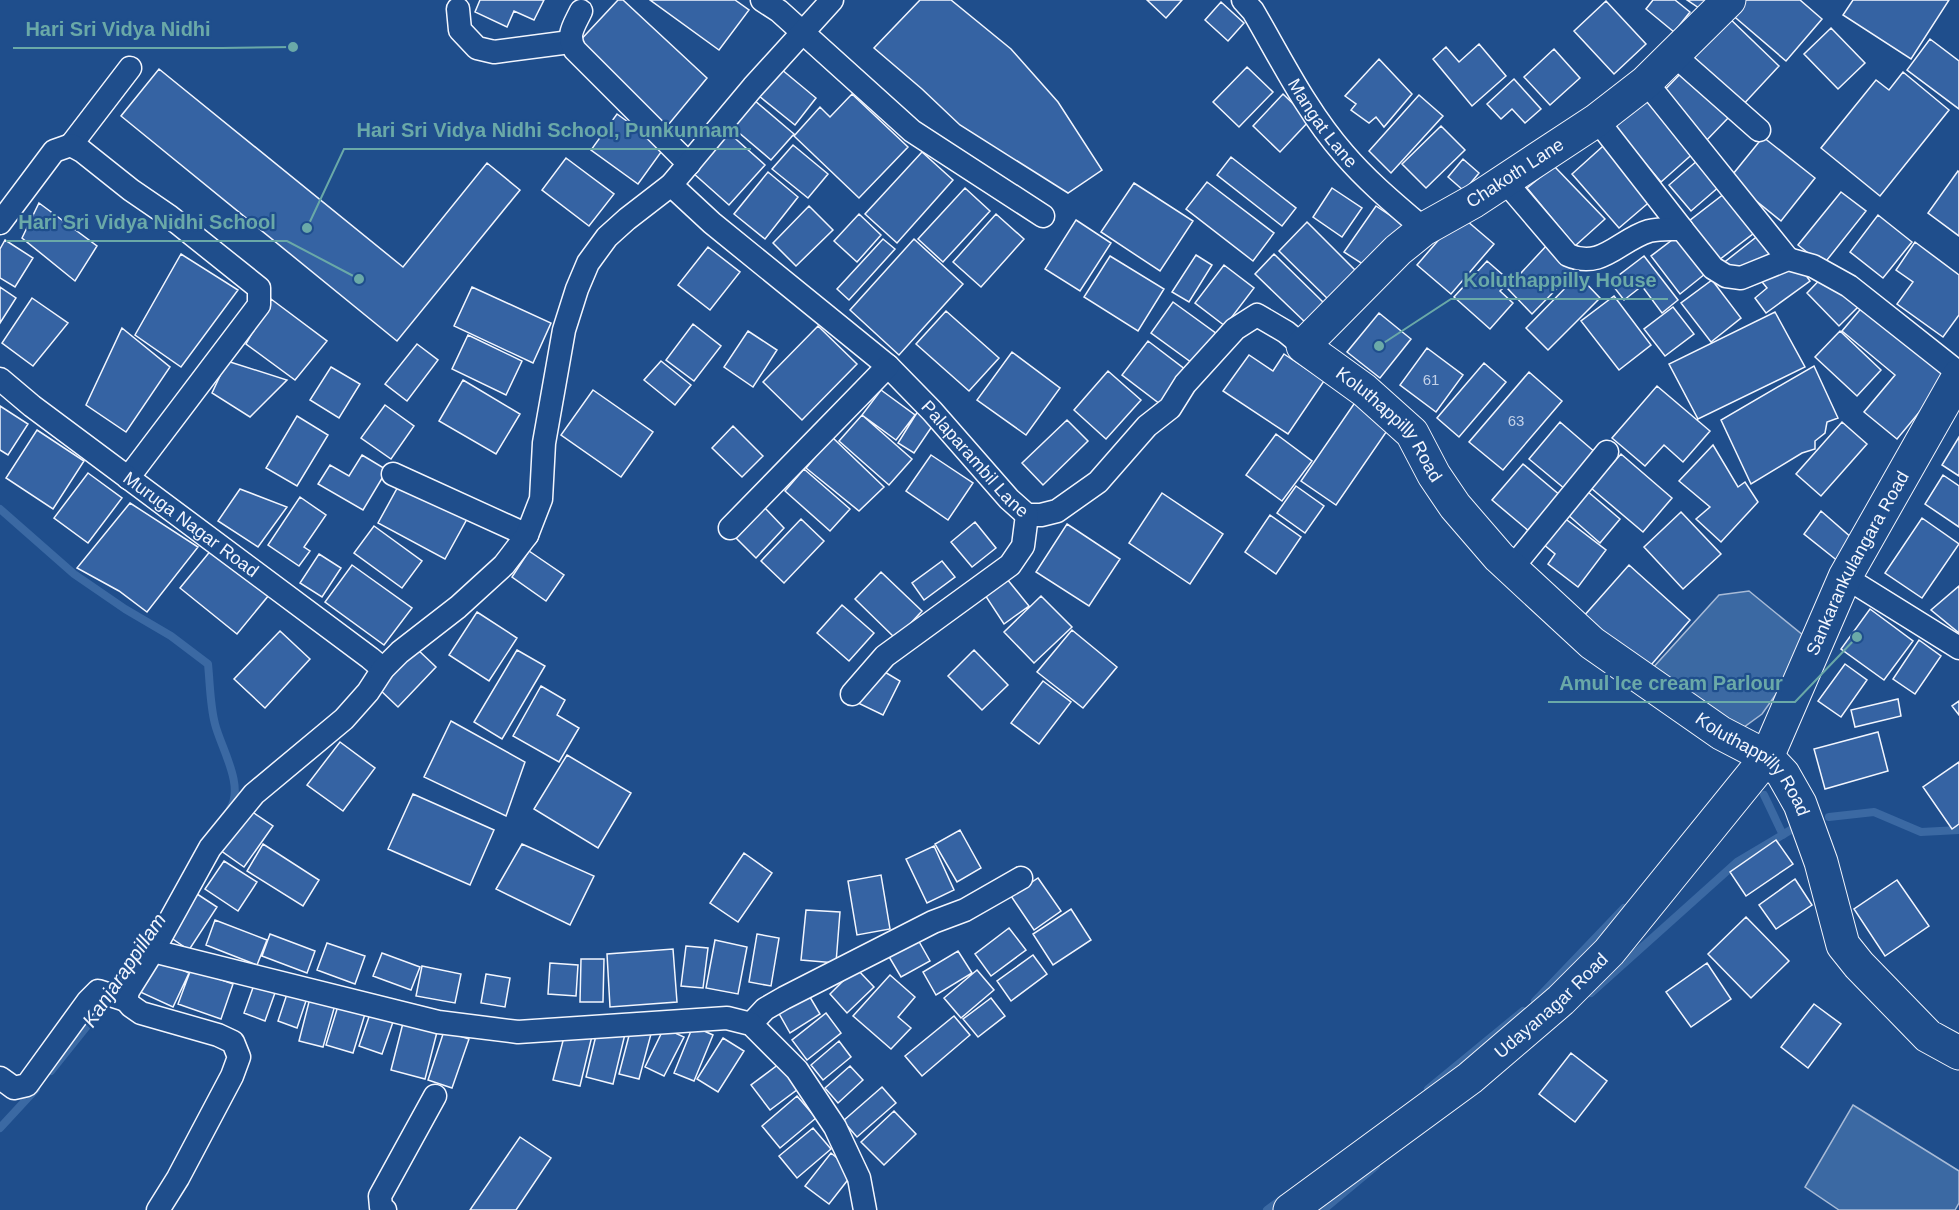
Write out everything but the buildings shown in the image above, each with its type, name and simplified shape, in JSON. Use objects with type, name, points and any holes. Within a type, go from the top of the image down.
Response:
[{"type":"street","points":[[762,0],[779,11],[912,131],[1043,216]]},
{"type":"street","points":[[0,1078],[14,1088],[27,1085],[88,1001],[128,991],[210,848],[254,794],[344,719],[368,692],[383,669],[400,652],[433,628],[504,566],[526,535],[541,499],[544,444],[564,330],[588,263],[607,237],[671,185],[801,32],[832,0]]},
{"type":"street","name":"Chakoth Lane","points":[[1303,346],[1398,250],[1424,229],[1473,201],[1597,120],[1646,82],[1729,0]]},
{"type":"street","name":"Mangat Lane","points":[[1254,4],[1310,109],[1343,154],[1382,193],[1424,229]]},
{"type":"street","points":[[458,9],[460,30],[477,48],[494,52],[570,42]]},
{"type":"street","points":[[582,11],[572,30],[570,42],[590,66],[689,164]]},
{"type":"street","points":[[1674,55],[1759,130]]},
{"type":"street","points":[[0,223],[54,151],[71,145],[130,68]]},
{"type":"street","points":[[1646,82],[1788,259],[1813,266],[1849,286],[1959,374]]},
{"type":"street","points":[[1597,120],[1713,268],[1726,276],[1741,278],[1788,259]]},
{"type":"street","points":[[71,145],[169,216],[259,288],[259,305],[128,478]]},
{"type":"street","points":[[1504,180],[1568,255],[1580,260],[1595,259],[1649,231],[1682,229]]},
{"type":"street","name":"Palaparambil Lane","points":[[671,185],[712,223],[888,366],[932,411],[1009,500],[1027,515],[1041,515],[1057,511],[1098,482],[1147,426],[1170,408],[1185,384],[1235,329],[1257,315],[1286,332],[1303,346]]},
{"type":"street","name":"Koluthappilly Road","points":[[1303,346],[1364,390],[1412,433],[1434,475],[1455,506],[1499,557],[1592,643],[1721,733],[1767,757],[1783,774],[1800,804],[1821,861],[1843,945],[1859,965],[1928,1036],[1955,1046]]},
{"type":"street","points":[[730,528],[888,366]]},
{"type":"street","name":"Sankarankulangara Road","points":[[1767,757],[1845,577],[1959,374]]},
{"type":"street","name":"Muruga Nagar Road","points":[[0,379],[32,406],[383,669]]},
{"type":"street","points":[[1512,568],[1607,452]]},
{"type":"street","points":[[393,474],[526,535]]},
{"type":"street","points":[[852,694],[885,656],[1010,565],[1023,546],[1027,515]]},
{"type":"street","points":[[1845,577],[1959,648]]},
{"type":"street","name":"Udayanagar Road","points":[[1290,1210],[1470,1078],[1561,1000],[1609,952],[1767,757]]},
{"type":"street","points":[[751,1024],[765,1009],[784,998],[933,922],[965,910],[1022,878]]},
{"type":"street","points":[[153,951],[438,1022],[518,1032],[728,1018],[751,1024],[797,1071],[835,1127],[859,1178],[865,1210]]},
{"type":"street","points":[[114,996],[141,1013],[218,1035],[233,1042],[239,1057],[232,1076],[178,1178],[158,1210]]},
{"type":"street","points":[[385,1210],[381,1207],[380,1196],[435,1096]]},
{"type":"water","points":[[1749,591],[1804,636],[1779,690],[1762,714],[1733,735],[1651,670],[1719,595]]},
{"type":"water","points":[[1853,1105],[1959,1171],[1959,1203],[1955,1210],[1839,1210],[1805,1187]]},
{"type":"waterway","points":[[0,509],[74,574],[125,609],[171,636],[208,664],[213,717],[235,789],[230,809]]},
{"type":"waterway","points":[[1764,795],[1783,835]]},
{"type":"waterway","points":[[1829,817],[1874,812],[1921,832],[1959,830]]},
{"type":"waterway","points":[[1591,993],[1737,862],[1799,825]]},
{"type":"waterway","points":[[1535,1001],[1624,908]]},
{"type":"waterway","name":"Kanjarappillam","points":[[51,1071],[99,1011],[157,922]]},
{"type":"waterway","points":[[1428,1089],[1523,1011]]},
{"type":"waterway","name":"Kanjarappillam","points":[[0,1128],[36,1089]]},
{"type":"waterway","points":[[1323,1210],[1376,1166]]},
{"type":"waterway","points":[[1267,1210],[1282,1199]]},
{"type":"place","name":"Hari Sri Vidya Nidhi","points":[[293,47]]},
{"type":"place","name":"Hari Sri Vidya Nidhi School, Punkunnam","points":[[307,228]]},
{"type":"place","name":"Hari Sri Vidya Nidhi School","points":[[359,279]]},
{"type":"place","name":"Koluthappilly House","points":[[1379,346]]},
{"type":"place","name":"Amul Ice cream Parlour","points":[[1857,637]]}]
